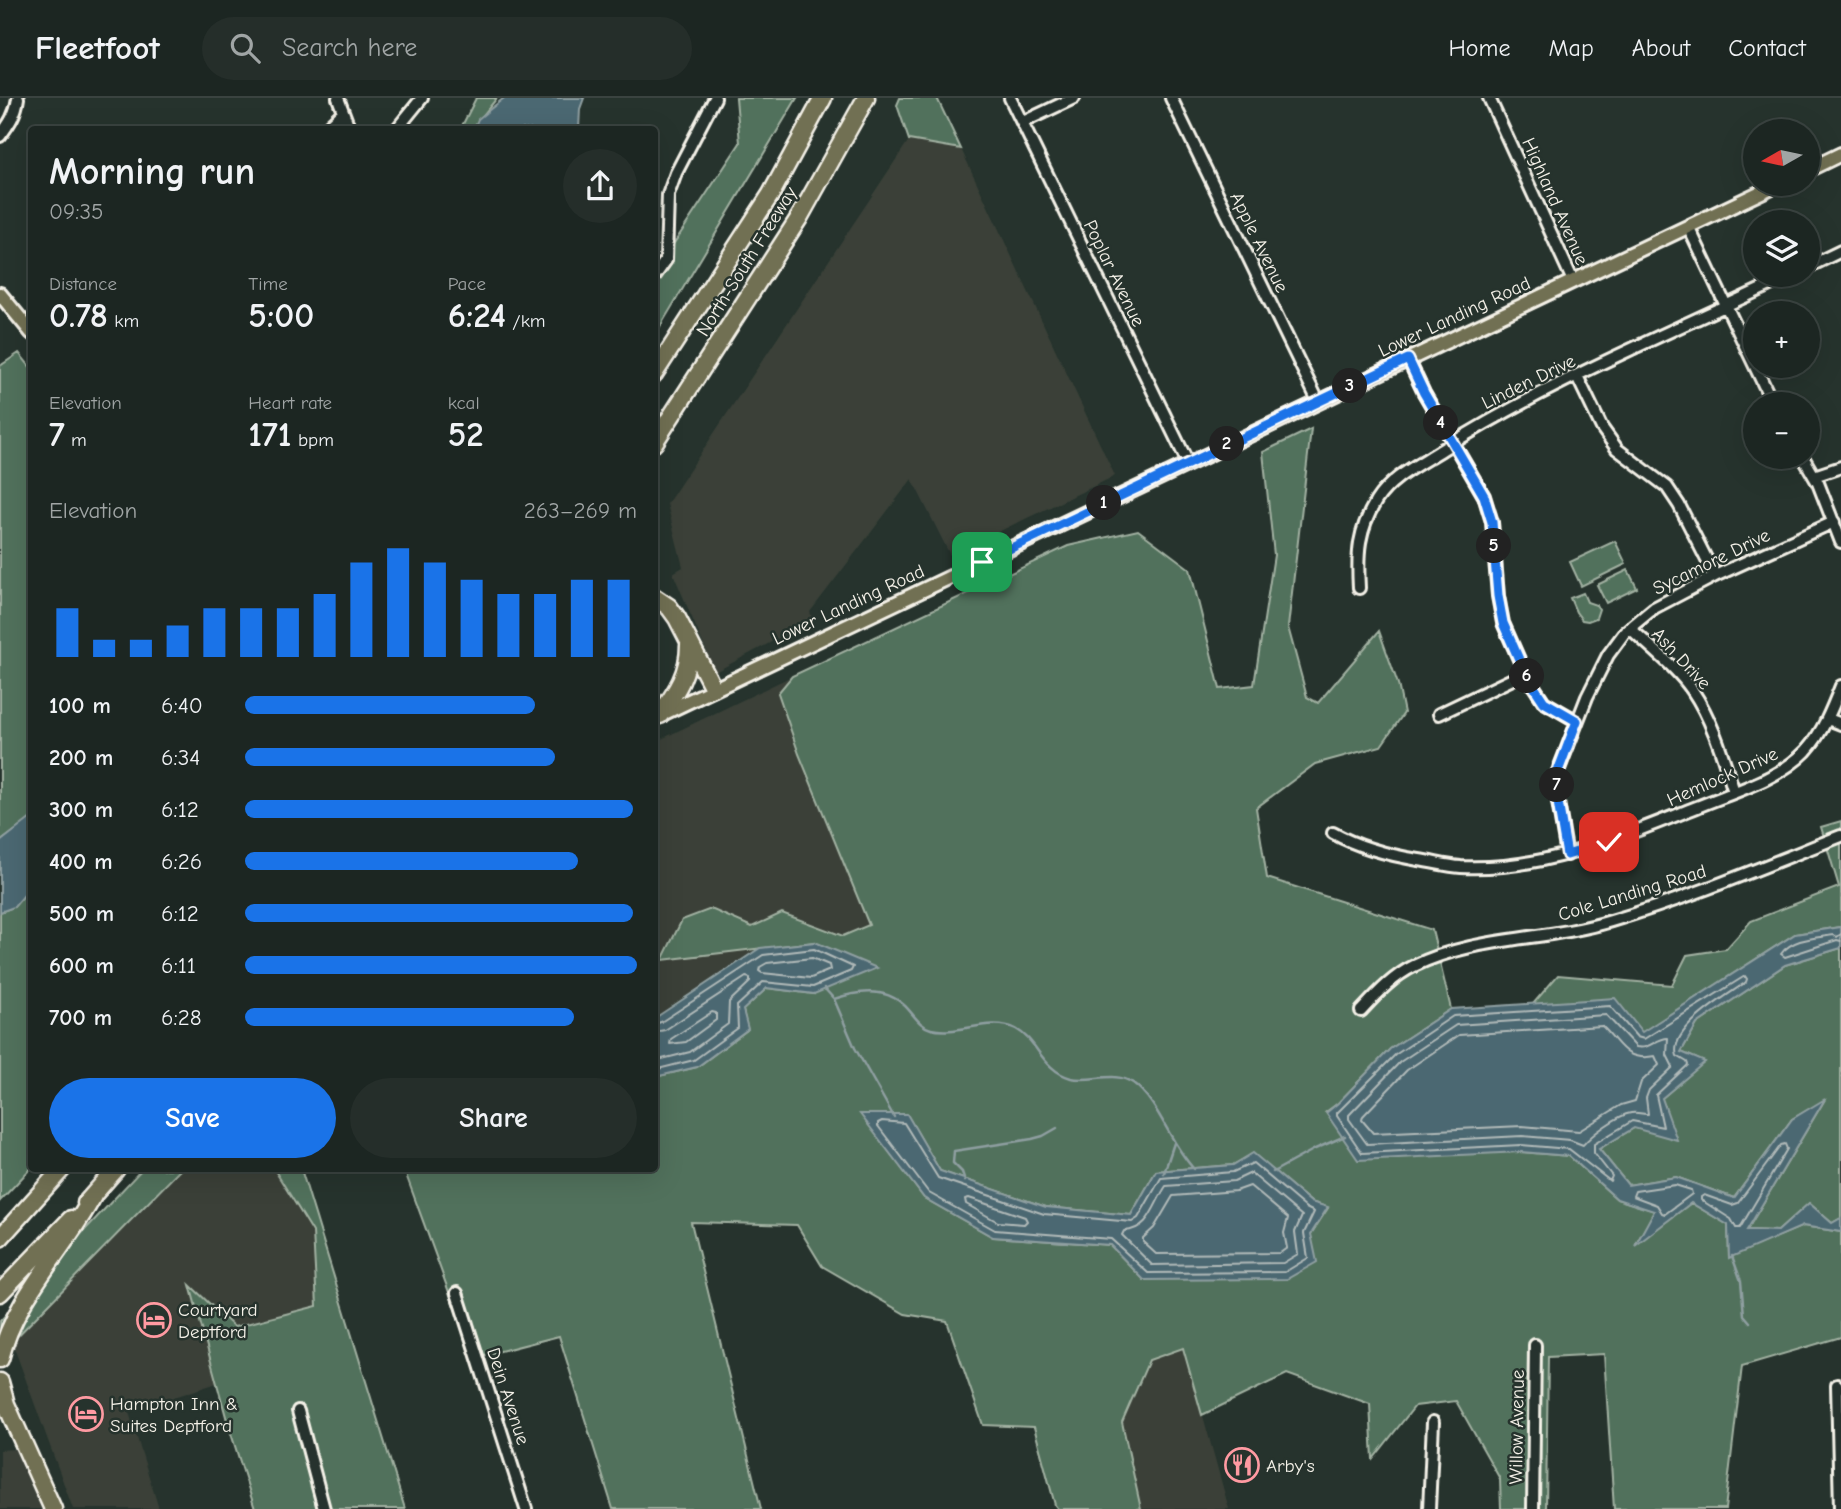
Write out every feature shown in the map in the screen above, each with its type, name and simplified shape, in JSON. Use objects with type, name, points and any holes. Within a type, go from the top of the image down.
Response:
[{"type":"highway","name":"North-South Freeway","points":[[658,368],[771,194],[823,98]]},
{"type":"highway","name":"North-South Freeway","points":[[658,437],[799,218],[866,98]]},
{"type":"highway","points":[[658,600],[672,611],[713,688]]},
{"type":"highway","points":[[658,715],[683,679],[688,664],[690,642]]},
{"type":"highway","points":[[0,1238],[59,1172]]},
{"type":"highway","points":[[0,1293],[113,1172]]},
{"type":"highway","points":[[0,1359],[4,1340],[19,1311],[52,1256],[78,1225],[93,1196]]},
{"type":"highway","points":[[0,1382],[6,1405],[53,1509]]},
{"type":"main road","points":[[1820,164],[1841,154]]},
{"type":"main road","name":"Lower Landing Road","points":[[658,716],[1752,196]]},
{"type":"main road","points":[[0,294],[28,328]]},
{"type":"street","points":[[0,136],[13,118],[18,98]]},
{"type":"street","points":[[338,98],[348,126]]},
{"type":"street","points":[[399,126],[422,98]]},
{"type":"street","points":[[658,271],[666,260],[668,195],[676,173],[715,98]]},
{"type":"street","name":"Poplar Avenue","points":[[1010,98],[1188,463]]},
{"type":"street","points":[[1023,122],[1074,98]]},
{"type":"street","name":"Apple Avenue","points":[[1171,98],[1318,401]]},
{"type":"street","name":"Highland Avenue","points":[[1489,98],[1573,281]]},
{"type":"street","points":[[328,126],[342,113]]},
{"type":"street","points":[[1688,226],[1767,392]]},
{"type":"street","points":[[1820,261],[1841,251]]},
{"type":"street","name":"Linden Drive","points":[[1359,588],[1357,554],[1360,534],[1377,499],[1398,478],[1487,421],[1766,287]]},
{"type":"street","points":[[1408,359],[1484,496],[1492,522],[1503,623],[1525,673],[1544,702],[1577,721]]},
{"type":"street","points":[[1577,376],[1602,428],[1617,449],[1667,488],[1715,576]]},
{"type":"street","points":[[1814,476],[1841,467]]},
{"type":"street","points":[[1810,469],[1841,542]]},
{"type":"street","name":"Sycamore Drive","points":[[1567,855],[1558,802],[1557,774],[1577,721],[1608,655],[1630,628],[1654,608],[1715,576],[1834,522]]},
{"type":"street","name":"Ash Drive","points":[[1630,628],[1691,688],[1717,739],[1734,792]]},
{"type":"street","points":[[1438,714],[1525,673]]},
{"type":"street","name":"Hemlock Drive","points":[[1333,833],[1356,846],[1459,867],[1517,865],[1567,855],[1609,842],[1734,792],[1790,765],[1806,750],[1828,719],[1841,686]]},
{"type":"street","points":[[1828,719],[1841,724]]},
{"type":"street","name":"Cole Landing Road","points":[[1361,1011],[1380,991],[1412,967],[1449,953],[1491,941],[1559,934],[1609,922],[1688,896],[1841,836]]},
{"type":"street","name":"Dein Avenue","points":[[457,1293],[526,1509]]},
{"type":"street","name":"Willow Avenue","points":[[1533,1509],[1535,1345]]},
{"type":"street","points":[[1837,1385],[1840,1509]]},
{"type":"street","points":[[298,1411],[324,1509]]},
{"type":"street","points":[[1429,1509],[1433,1422]]},
{"type":"shaded area","points":[[909,140],[961,149],[1115,476],[950,555],[912,479],[810,612],[813,620],[715,672],[673,573],[683,567],[667,504]]},
{"type":"shaded area","points":[[792,676],[778,694],[799,754],[869,925],[843,936],[782,913],[752,927],[711,909],[663,960],[760,948],[658,1016],[658,741]]},
{"type":"shaded area","points":[[179,1172],[276,1172],[313,1232],[317,1306],[234,1327],[191,1287],[217,1383],[129,1412],[159,1509],[73,1509],[12,1342]]},
{"type":"shaded area","points":[[1184,1348],[1229,1509],[1141,1509],[1122,1422],[1149,1360]]},
{"type":"shaded area","points":[[15,1449],[43,1500],[44,1509],[0,1509],[0,1450]]},
{"type":"green space","points":[[476,98],[497,98],[475,126],[462,126]]},
{"type":"green space","points":[[736,98],[797,98],[658,330],[658,267],[740,143]]},
{"type":"green space","points":[[900,98],[937,98],[961,149],[909,140],[897,105]]},
{"type":"green space","points":[[19,353],[28,364],[28,821],[0,842],[0,366]]},
{"type":"green space","points":[[1311,429],[1288,627],[1307,697],[1318,703],[1379,631],[1398,684],[1404,713],[1381,746],[1315,764],[1256,808],[1267,878],[1432,930],[1451,1009],[1390,1049],[1326,1112],[1521,1152],[1569,1156],[1617,1199],[1655,1211],[1636,1244],[1691,1203],[1728,1225],[1729,1257],[1803,1226],[1841,1232],[1841,1337],[1742,1366],[1725,1509],[1614,1509],[1604,1354],[1548,1357],[1546,1509],[1501,1509],[1500,1479],[1456,1401],[1415,1406],[1373,1459],[1370,1404],[1287,1374],[1202,1415],[1183,1348],[1149,1360],[1122,1422],[1141,1509],[1058,1509],[1034,1427],[983,1425],[947,1321],[905,1314],[822,1266],[797,1225],[691,1222],[761,1509],[613,1509],[559,1336],[473,1358],[405,1172],[658,1172],[658,1076],[697,1067],[747,1030],[743,1010],[767,988],[814,994],[815,942],[662,960],[682,920],[711,909],[752,927],[782,913],[843,936],[869,925],[799,754],[778,693],[792,676],[1068,546],[1138,530],[1190,569],[1220,689],[1254,685],[1274,555],[1263,452]],"holes":[[[861,1114],[907,1115],[940,1171],[1046,1207],[1131,1215],[1156,1171],[1233,1165],[1253,1154],[1311,1202],[1328,1208],[1311,1234],[1144,1280],[1110,1245],[993,1237],[924,1198]]]},
{"type":"green space","points":[[1615,541],[1626,564],[1581,586],[1570,562]]},
{"type":"green space","points":[[1628,570],[1637,588],[1606,603],[1597,585]]},
{"type":"green space","points":[[1583,593],[1587,602],[1599,609],[1596,618],[1588,621],[1582,620],[1570,598]]},
{"type":"green space","points":[[1841,821],[1841,927],[1795,934],[1642,1033],[1614,999],[1532,1005],[1558,975],[1672,985],[1687,955],[1726,949],[1751,921],[1839,887],[1821,827]]},
{"type":"green space","points":[[28,891],[28,1171],[0,1201],[0,912],[14,907]]},
{"type":"green space","points":[[1841,948],[1841,1218],[1832,1223],[1809,1203],[1778,1231],[1747,1230],[1824,1101],[1792,1119],[1734,1198],[1676,1177],[1628,1185],[1599,1149],[1634,1128],[1662,1098],[1704,1062],[1681,1052],[1697,1024],[1785,965]]},
{"type":"green space","points":[[139,1172],[178,1172],[0,1354],[0,1321]]},
{"type":"green space","points":[[276,1172],[302,1172],[405,1509],[255,1509],[228,1424],[190,1285],[234,1327],[317,1306],[313,1232]]},
{"type":"water","points":[[504,98],[584,98],[579,126],[475,126],[478,119]]},
{"type":"water","points":[[28,820],[28,891],[14,907],[0,912],[0,842]]},
{"type":"water","points":[[1841,927],[1841,948],[1785,965],[1697,1024],[1681,1052],[1705,1062],[1662,1098],[1677,1140],[1634,1128],[1599,1149],[1628,1185],[1676,1177],[1734,1198],[1792,1119],[1825,1099],[1747,1230],[1778,1231],[1809,1203],[1832,1223],[1841,1218],[1841,1232],[1803,1226],[1729,1258],[1728,1225],[1691,1203],[1635,1246],[1654,1211],[1617,1199],[1569,1156],[1521,1152],[1358,1160],[1326,1113],[1390,1049],[1451,1009],[1615,998],[1642,1032],[1795,934]]},
{"type":"water","points":[[815,942],[877,968],[814,994],[767,988],[743,1010],[748,1029],[697,1067],[658,1076],[658,1016],[760,948]]},
{"type":"water","points":[[860,1114],[907,1114],[940,1171],[1046,1207],[1131,1215],[1156,1171],[1233,1165],[1253,1153],[1311,1202],[1328,1207],[1311,1234],[1317,1262],[1287,1279],[1144,1280],[1110,1245],[993,1237],[924,1198]]},
{"type":"waterway","points":[[824,988],[834,999],[855,1048],[894,1117]]},
{"type":"waterway","points":[[834,999],[870,992],[888,995],[931,1029],[952,1030],[996,1024],[1006,1026],[1023,1034],[1053,1069],[1061,1074],[1079,1079],[1126,1079],[1150,1101],[1194,1169]]},
{"type":"waterway","points":[[965,1181],[962,1172],[953,1163],[954,1151],[1032,1139],[1057,1128]]},
{"type":"waterway","points":[[1273,1172],[1345,1136]]},
{"type":"waterway","points":[[1164,1173],[1174,1143]]},
{"type":"waterway","points":[[1732,1256],[1741,1281],[1744,1315],[1750,1322]]},
{"type":"place","name":"Courtyard Deptford","points":[[154,1320]]},
{"type":"place","name":"Hampton Inn & Suites Deptford","points":[[86,1414]]},
{"type":"place","name":"Arby's","points":[[1242,1465]]},
{"type":"route","points":[[982,562],[1408,359],[1424,393],[1484,496],[1492,522],[1503,623],[1525,673],[1549,707],[1577,721],[1557,774],[1558,802],[1567,855],[1609,842]]}]
